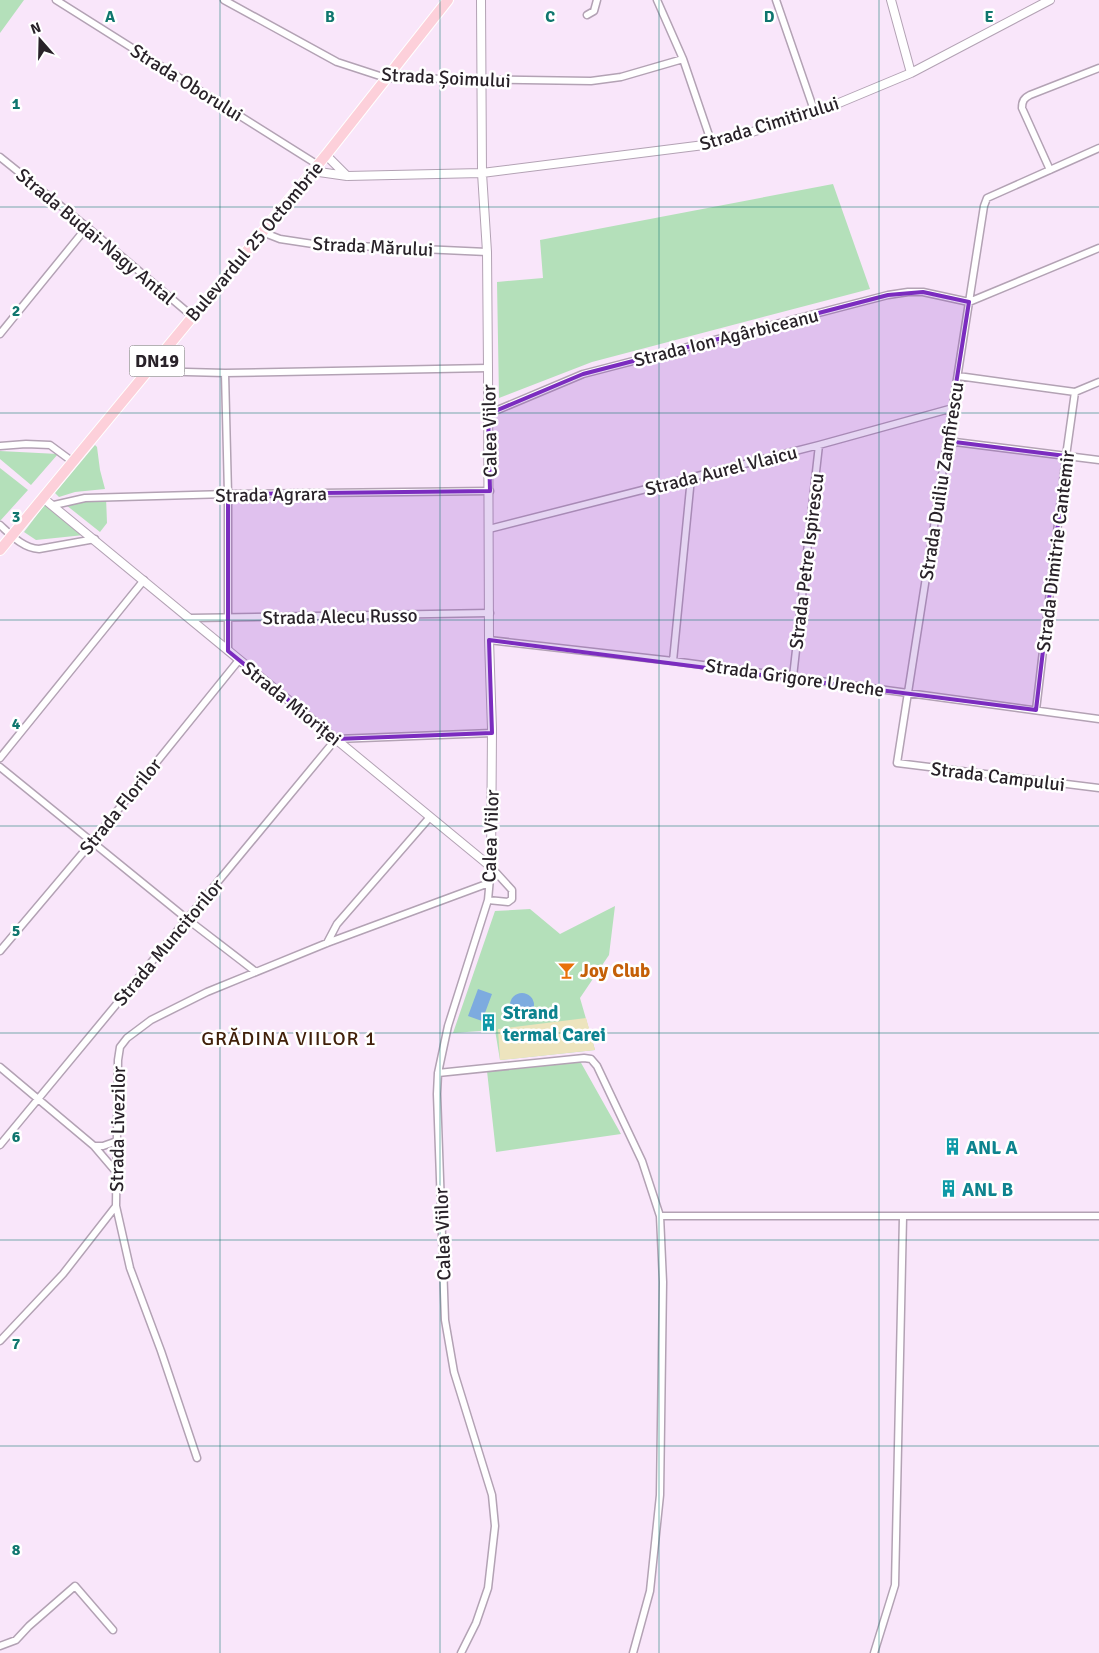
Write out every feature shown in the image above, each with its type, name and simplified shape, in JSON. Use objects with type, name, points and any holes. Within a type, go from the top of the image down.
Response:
[{"type":"main road","name":"Bulevardul 25 Octombrie","points":[[0,550],[326,155],[444,2]]},
{"type":"street","name":"Strada Oborului","points":[[56,0],[315,168]]},
{"type":"street","name":"Strada Șoimului","points":[[224,0],[337,62],[386,78],[481,81],[591,81],[621,77],[683,59]]},
{"type":"street","name":"Calea Viilor","points":[[462,1653],[476,1623],[488,1588],[495,1526],[492,1495],[454,1372],[445,1320],[436,1094],[438,1073],[448,1026],[488,900],[491,866],[490,491],[487,252],[482,173],[481,0]]},
{"type":"street","points":[[587,15],[594,11],[597,0]]},
{"type":"street","points":[[657,0],[683,59],[712,144]]},
{"type":"street","points":[[776,0],[815,113]]},
{"type":"street","points":[[892,0],[911,72]]},
{"type":"street","name":"Strada Cimitirului","points":[[315,168],[347,176],[482,173],[712,144],[815,113],[911,72],[1050,0]]},
{"type":"street","points":[[1099,68],[1025,98],[1022,102],[1022,108],[1050,170],[1099,148]]},
{"type":"street","points":[[326,155],[347,176]]},
{"type":"street","name":"Strada Budai-Nagy Antal","points":[[0,157],[87,227],[192,316]]},
{"type":"street","name":"Strada Duiliu Zamfirescu","points":[[897,763],[984,206],[987,198],[1050,170]]},
{"type":"street","points":[[0,334],[87,227]]},
{"type":"street","name":"Strada Mărului","points":[[262,232],[280,238],[313,244],[487,252]]},
{"type":"street","points":[[969,302],[1099,248]]},
{"type":"street","name":"Strada Ion Agârbiceanu","points":[[488,414],[583,374],[888,295],[923,292],[969,302]]},
{"type":"street","points":[[148,371],[225,373],[488,368]]},
{"type":"street","points":[[225,373],[228,494],[228,651]]},
{"type":"street","points":[[958,376],[1075,392],[1099,382]]},
{"type":"street","name":"Strada Dimitrie Cantemir","points":[[1036,710],[1075,392]]},
{"type":"street","name":"Strada Aurel Vlaicu","points":[[489,529],[819,445],[953,408]]},
{"type":"street","points":[[947,441],[1099,460]]},
{"type":"street","points":[[0,446],[50,445],[73,462]]},
{"type":"street","name":"Strada Petre Ispirescu","points":[[792,677],[819,445]]},
{"type":"street","points":[[673,661],[691,478]]},
{"type":"street","name":"Strada Agrara","points":[[54,505],[85,498],[228,494],[490,491]]},
{"type":"street","name":"Strada Mioriței","points":[[43,498],[54,505],[228,651],[491,866]]},
{"type":"street","points":[[0,525],[28,547],[39,549],[95,539]]},
{"type":"street","points":[[0,758],[144,580]]},
{"type":"street","name":"Strada Alecu Russo","points":[[190,618],[490,613]]},
{"type":"street","name":"Strada Grigore Ureche","points":[[489,640],[673,661],[1099,719]]},
{"type":"street","name":"Strada Florilor","points":[[0,951],[92,842],[239,660]]},
{"type":"street","points":[[336,739],[492,733]]},
{"type":"street","name":"Strada Muncitorilor","points":[[0,1145],[336,739]]},
{"type":"street","name":"Strada Campului","points":[[897,763],[1099,788]]},
{"type":"street","points":[[0,766],[187,919],[256,972]]},
{"type":"street","points":[[327,943],[337,924],[430,817]]},
{"type":"street","points":[[488,900],[508,902],[512,899],[513,895],[512,890],[491,866]]},
{"type":"street","name":"Strada Livezilor","points":[[0,1341],[63,1274],[116,1206],[118,1060],[120,1047],[127,1038],[151,1020],[207,992],[327,943],[489,882]]},
{"type":"street","points":[[438,1073],[584,1058],[591,1059],[597,1066],[642,1161],[660,1216],[663,1282],[660,1495],[650,1591],[633,1653]]},
{"type":"street","points":[[0,1067],[94,1146],[117,1173]]},
{"type":"street","points":[[94,1146],[103,1146],[117,1141]]},
{"type":"street","points":[[116,1206],[130,1268],[161,1351],[197,1458]]},
{"type":"street","points":[[660,1216],[1099,1216]]},
{"type":"street","points":[[874,1653],[895,1585],[904,1217]]},
{"type":"street","points":[[0,1646],[16,1640],[29,1626],[75,1586],[113,1630]]},
{"type":"highlighted area","points":[[923,292],[969,302],[947,441],[1066,456],[1036,710],[489,640],[492,733],[336,739],[228,651],[228,494],[490,491],[488,414],[583,374],[888,295]]},
{"type":"green space","points":[[0,0],[24,0],[0,33]]},
{"type":"green space","points":[[833,184],[870,289],[592,362],[499,398],[497,282],[543,278],[540,240]]},
{"type":"green space","points":[[95,445],[97,447],[105,489],[75,492],[59,497],[55,493]]},
{"type":"green space","points":[[0,451],[58,454],[31,485],[0,459]]},
{"type":"green space","points":[[0,468],[28,490],[0,521]]},
{"type":"green space","points":[[106,497],[107,523],[100,532],[66,505]]},
{"type":"green space","points":[[46,503],[84,535],[36,540],[24,532]]},
{"type":"green space","name":"Strand termal Carei","points":[[615,906],[609,955],[580,998],[595,1050],[500,1060],[495,1030],[453,1033],[495,911],[530,909],[560,934]]},
{"type":"green space","points":[[580,1061],[621,1134],[496,1152],[487,1071]]},
{"type":"sand","points":[[586,1018],[595,1050],[500,1060],[498,1029]]},
{"type":"water","points":[[478,989],[492,994],[482,1021],[468,1016]]},
{"type":"water","points":[[522,993],[531,996],[534,1005],[531,1014],[522,1017],[513,1014],[510,1005],[513,996]]},
{"type":"place","name":"Joy Club","points":[[566,970]]},
{"type":"place","name":"Strand termal Carei","points":[[489,1023]]},
{"type":"place","name":"ANL A","points":[[952,1147]]},
{"type":"place","name":"ANL B","points":[[948,1189]]},
{"type":"district","name":"GRĂDINA VIILOR 1","points":[[289,1038]]}]
